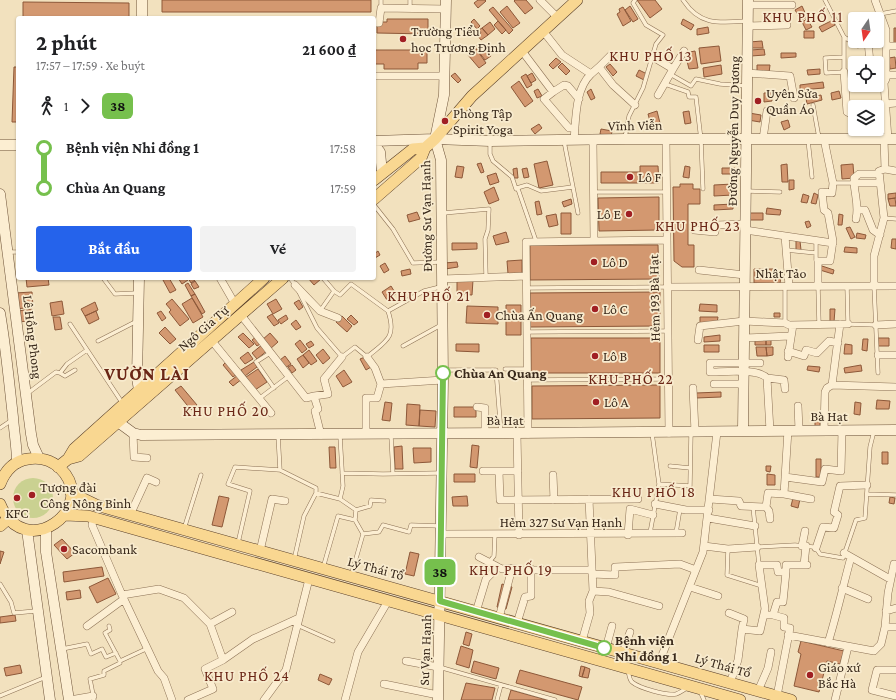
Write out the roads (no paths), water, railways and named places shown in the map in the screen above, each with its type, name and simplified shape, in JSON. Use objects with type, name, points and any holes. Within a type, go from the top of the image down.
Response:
[{"type":"main road","points":[[376,197],[421,158],[425,148],[435,139],[472,96],[577,0]]},
{"type":"main road","points":[[378,176],[413,149],[425,148]]},
{"type":"main road","name":"Ngô Gia Tự","points":[[58,467],[68,459],[74,449],[262,280]]},
{"type":"main road","name":"Ngô Gia Tự","points":[[68,459],[79,456],[281,280]]},
{"type":"main road","points":[[0,484],[3,470],[17,462],[30,458],[38,458],[58,467],[67,477],[71,493],[65,515],[53,526],[46,529],[27,530],[14,524],[4,522],[0,504]]},
{"type":"main road","name":"Lý Thái Tổ","points":[[71,493],[91,504],[791,700]]},
{"type":"main road","name":"Lý Thái Tổ","points":[[65,515],[81,515],[94,518],[735,699]]},
{"type":"main road","points":[[732,683],[735,699]]},
{"type":"street","points":[[142,0],[142,16]]},
{"type":"street","points":[[540,0],[558,18]]},
{"type":"street","points":[[875,0],[879,12]]},
{"type":"street","points":[[748,2],[792,5]]},
{"type":"street","name":"Đường Nguyễn Duy Dương","points":[[743,431],[748,2]]},
{"type":"street","points":[[376,23],[379,23],[381,8],[410,10],[446,5]]},
{"type":"street","name":"Đường Sư Vạn Hạnh","points":[[440,601],[443,380],[442,213],[441,160],[435,139],[444,95],[446,5]]},
{"type":"street","points":[[748,24],[786,25]]},
{"type":"street","points":[[884,25],[886,30],[884,63]]},
{"type":"street","points":[[542,31],[562,55],[591,74]]},
{"type":"street","points":[[886,46],[896,46]]},
{"type":"street","points":[[522,51],[553,92]]},
{"type":"street","points":[[658,95],[684,51]]},
{"type":"street","points":[[569,140],[575,128],[579,99],[587,78],[611,55]]},
{"type":"street","points":[[653,57],[671,71]]},
{"type":"street","points":[[599,66],[613,84],[634,105]]},
{"type":"street","points":[[844,72],[848,112]]},
{"type":"street","points":[[747,73],[790,76],[794,98]]},
{"type":"street","points":[[884,79],[896,75]]},
{"type":"street","points":[[376,76],[444,76]]},
{"type":"street","points":[[575,128],[569,128],[544,99],[564,85],[568,86],[579,99]]},
{"type":"street","points":[[874,286],[874,256],[884,218],[880,184],[889,139],[884,92]]},
{"type":"street","points":[[885,104],[896,103]]},
{"type":"street","points":[[763,139],[767,111]]},
{"type":"street","name":"Vĩnh Viễn","points":[[376,141],[435,139],[490,142],[625,139],[822,139],[848,135]]},
{"type":"street","name":"Vĩnh Viễn","points":[[869,136],[889,139]]},
{"type":"street","name":"Hẻm 193 Bà Hạt","points":[[666,139],[669,433]]},
{"type":"street","points":[[818,286],[818,261],[830,261],[833,243],[828,213],[824,210],[822,192],[832,192],[833,183],[822,139]]},
{"type":"street","points":[[593,140],[594,241]]},
{"type":"street","points":[[0,145],[16,144]]},
{"type":"street","points":[[376,147],[380,152],[378,176]]},
{"type":"street","points":[[856,219],[858,210],[854,178],[859,174],[896,171]]},
{"type":"street","points":[[854,183],[880,184]]},
{"type":"street","name":"Lê Hồng Phong","points":[[0,194],[13,252],[26,394],[33,445],[38,458]]},
{"type":"street","points":[[858,210],[865,210],[872,230],[880,235]]},
{"type":"street","points":[[695,229],[694,230],[715,232],[716,225],[745,227],[785,236],[833,243]]},
{"type":"street","points":[[785,236],[787,286]]},
{"type":"street","points":[[519,535],[518,471],[527,380],[526,242],[667,240]]},
{"type":"street","points":[[699,270],[745,275]]},
{"type":"street","points":[[442,283],[486,276],[526,276]]},
{"type":"street","points":[[139,280],[137,378],[140,390]]},
{"type":"street","points":[[221,280],[235,304]]},
{"type":"street","points":[[295,285],[320,311],[338,318]]},
{"type":"street","name":"Nhật Tảo","points":[[667,287],[896,286]]},
{"type":"street","name":"Lê Hồng Phong","points":[[0,313],[4,358],[16,436],[17,462]]},
{"type":"street","points":[[241,315],[306,398],[328,394],[324,379],[342,357]]},
{"type":"street","points":[[698,340],[700,326],[744,321],[789,324],[844,324],[838,343],[832,385]]},
{"type":"street","points":[[789,324],[790,336],[788,354],[804,356],[806,350],[817,353],[829,341],[838,343]]},
{"type":"street","points":[[876,325],[896,324]]},
{"type":"street","points":[[744,338],[790,336]]},
{"type":"street","points":[[212,340],[260,398],[270,413]]},
{"type":"street","points":[[878,355],[896,355]]},
{"type":"street","points":[[366,433],[366,398],[377,398],[381,384],[375,368],[367,357]]},
{"type":"street","points":[[710,367],[710,363],[743,367],[764,374],[767,378],[770,430]]},
{"type":"street","points":[[743,367],[760,363]]},
{"type":"street","points":[[767,378],[784,380],[785,389]]},
{"type":"street","points":[[381,384],[443,380]]},
{"type":"street","points":[[714,384],[743,384]]},
{"type":"street","points":[[824,430],[825,392],[827,388],[832,385],[896,387]]},
{"type":"street","points":[[693,388],[693,432]]},
{"type":"street","points":[[314,396],[318,409],[315,411],[321,435]]},
{"type":"street","points":[[798,406],[799,430]]},
{"type":"street","points":[[477,407],[485,408],[485,434]]},
{"type":"street","points":[[118,422],[133,433],[134,457],[147,458]]},
{"type":"street","name":"Bà Hạt","points":[[133,433],[141,435],[340,435],[366,433],[522,434],[669,433],[770,430],[896,430]]},
{"type":"street","points":[[784,494],[788,430]]},
{"type":"street","points":[[785,477],[822,482],[826,469],[842,471],[842,430]]},
{"type":"street","points":[[659,663],[690,587],[704,546],[709,510],[716,432]]},
{"type":"street","points":[[482,471],[518,471]]},
{"type":"street","points":[[500,471],[500,500],[638,499]]},
{"type":"street","points":[[553,475],[554,500]]},
{"type":"street","points":[[130,515],[147,478],[156,482]]},
{"type":"street","points":[[816,548],[823,527],[834,528],[838,515],[834,512],[840,486],[867,485]]},
{"type":"street","points":[[770,519],[769,511],[766,507],[768,493],[784,494],[811,499]]},
{"type":"street","points":[[260,551],[272,498],[285,501]]},
{"type":"street","points":[[582,641],[590,613],[589,601],[593,591],[590,499]]},
{"type":"street","points":[[710,499],[740,501],[742,506],[766,507]]},
{"type":"street","points":[[655,504],[680,509],[709,510]]},
{"type":"street","points":[[628,535],[630,509],[653,516]]},
{"type":"street","points":[[94,518],[92,525],[123,597],[164,678],[172,700]]},
{"type":"street","points":[[708,518],[755,526]]},
{"type":"street","points":[[46,529],[46,552],[69,700],[94,698]]},
{"type":"street","points":[[27,530],[50,700]]},
{"type":"street","name":"Hẻm 327 Sư Vạn Hạnh","points":[[441,530],[519,535],[679,534]]},
{"type":"street","points":[[773,615],[777,602],[783,602],[786,565],[806,565],[804,531]]},
{"type":"street","points":[[704,546],[728,549],[757,547]]},
{"type":"street","points":[[844,553],[890,579]]},
{"type":"street","points":[[479,557],[490,561],[502,569],[512,568],[592,572],[615,575],[615,567],[680,564],[696,570]]},
{"type":"street","points":[[828,643],[839,607],[842,588],[851,557]]},
{"type":"street","points":[[742,629],[760,631],[764,614],[759,565],[777,565],[778,572],[786,572]]},
{"type":"street","points":[[788,635],[874,651],[882,644],[890,579],[895,565]]},
{"type":"street","points":[[476,612],[486,579],[498,567]]},
{"type":"street","points":[[499,618],[512,568]]},
{"type":"street","points":[[517,623],[524,597],[532,596],[531,569]]},
{"type":"street","points":[[264,700],[286,670],[309,579]]},
{"type":"street","points":[[690,587],[718,596]]},
{"type":"street","points":[[842,588],[868,599]]},
{"type":"street","points":[[87,626],[123,597],[139,591],[159,589],[184,598],[200,611],[210,624],[223,660]]},
{"type":"street","points":[[593,591],[609,592],[658,606]]},
{"type":"street","points":[[345,700],[358,652],[388,601]]},
{"type":"street","name":"Sư Vạn Hạnh","points":[[438,698],[440,601]]},
{"type":"street","points":[[886,611],[896,608]]},
{"type":"street","points":[[210,624],[232,612]]},
{"type":"street","points":[[729,614],[744,619],[738,660],[732,683]]},
{"type":"street","points":[[764,614],[784,618],[784,627],[790,628],[776,696]]},
{"type":"street","points":[[188,700],[213,689],[206,669],[223,660],[253,639],[298,621]]},
{"type":"street","points":[[606,648],[612,626]]},
{"type":"street","points":[[885,627],[896,627]]},
{"type":"street","points":[[623,653],[630,632]]},
{"type":"street","points":[[835,700],[848,647]]},
{"type":"street","points":[[758,691],[768,668],[771,652]]},
{"type":"street","points":[[406,661],[438,667]]},
{"type":"street","points":[[896,670],[877,670],[872,690],[896,696]]},
{"type":"street","points":[[384,684],[438,698]]},
{"type":"lane","points":[[381,0],[381,8]]},
{"type":"lane","points":[[410,0],[410,10]]},
{"type":"lane","points":[[625,139],[629,116],[643,88],[656,44],[663,35],[646,25],[634,3],[635,0]]},
{"type":"lane","points":[[683,0],[690,11],[699,17],[716,23],[748,24]]},
{"type":"lane","points":[[825,0],[844,37],[844,57],[844,72],[826,73],[825,58],[844,57]]},
{"type":"lane","points":[[884,13],[896,11]]},
{"type":"lane","points":[[844,37],[848,40]]},
{"type":"lane","points":[[671,71],[691,86],[696,79],[720,84],[747,86]]},
{"type":"lane","points":[[664,84],[688,92],[688,97],[696,97],[701,140],[703,190]]},
{"type":"lane","points":[[813,105],[822,139]]},
{"type":"lane","points":[[808,139],[812,177]]},
{"type":"lane","points":[[569,140],[578,213]]},
{"type":"lane","points":[[490,142],[490,154],[493,161],[512,177],[516,189],[518,189],[536,241]]},
{"type":"lane","points":[[833,183],[854,183]]},
{"type":"lane","points":[[516,189],[527,185],[541,191],[574,187]]},
{"type":"lane","points":[[746,191],[780,192]]},
{"type":"lane","points":[[594,192],[666,192]]},
{"type":"lane","points":[[376,208],[393,229],[413,263],[442,262]]},
{"type":"lane","points":[[442,213],[489,209],[488,230],[485,239],[486,276]]},
{"type":"lane","points":[[884,218],[896,219]]},
{"type":"lane","points":[[816,241],[816,260],[818,261]]},
{"type":"lane","points":[[786,250],[816,253]]},
{"type":"lane","points":[[104,280],[115,294],[138,292]]},
{"type":"lane","points":[[291,280],[317,328],[342,357],[355,347],[367,357],[388,340],[393,325],[388,311],[351,284],[340,295],[334,291],[325,280]]},
{"type":"lane","points":[[388,311],[442,283]]},
{"type":"lane","points":[[787,286],[789,324]]},
{"type":"lane","points":[[818,286],[819,324]]},
{"type":"lane","points":[[847,286],[844,324],[876,325]]},
{"type":"lane","points":[[874,286],[878,373]]},
{"type":"lane","points":[[526,288],[667,287]]},
{"type":"lane","points":[[320,311],[334,291]]},
{"type":"lane","points":[[98,341],[138,321]]},
{"type":"lane","points":[[70,324],[124,404]]},
{"type":"lane","points":[[402,346],[442,324]]},
{"type":"lane","points":[[527,332],[668,331]]},
{"type":"lane","points":[[60,373],[67,364],[87,350]]},
{"type":"lane","points":[[271,352],[256,362],[274,388]]},
{"type":"lane","points":[[505,369],[527,369]]},
{"type":"lane","points":[[26,394],[56,372],[65,376],[75,370]]},
{"type":"lane","points":[[443,370],[496,370],[501,434]]},
{"type":"lane","points":[[260,398],[289,376]]},
{"type":"lane","points":[[527,380],[668,380]]},
{"type":"lane","points":[[0,428],[13,419]]},
{"type":"lane","points":[[757,547],[804,546],[816,548],[820,554],[843,558],[856,520],[865,518],[870,447],[874,430]]},
{"type":"lane","points":[[659,484],[690,486],[693,432]]},
{"type":"lane","points":[[390,433],[393,474]]},
{"type":"lane","points":[[650,535],[659,484],[652,433]]},
{"type":"lane","points":[[278,435],[280,470]]},
{"type":"lane","points":[[340,435],[343,486],[340,499]]},
{"type":"lane","points":[[670,466],[690,468]]},
{"type":"lane","points":[[238,545],[250,491],[228,484],[235,467],[280,470],[316,488],[316,494],[304,516],[294,561]]},
{"type":"lane","points":[[342,472],[393,474],[441,473]]},
{"type":"lane","points":[[184,530],[201,475]]},
{"type":"lane","points":[[316,494],[340,499],[356,510]]},
{"type":"lane","points":[[867,494],[896,495]]},
{"type":"lane","points":[[356,510],[370,506],[371,500],[384,501]]},
{"type":"lane","points":[[753,507],[759,565]]},
{"type":"lane","points":[[679,534],[680,509]]},
{"type":"lane","points":[[351,577],[363,534],[355,520],[356,510]]},
{"type":"lane","points":[[323,569],[338,516],[355,520]]},
{"type":"lane","points":[[363,534],[379,532],[383,525],[409,532],[411,525],[441,530]]},
{"type":"lane","points":[[490,561],[494,556],[495,534]]},
{"type":"lane","points":[[728,549],[726,575],[762,586]]},
{"type":"lane","points":[[0,584],[11,602],[14,613],[37,611]]},
{"type":"lane","points":[[298,621],[333,641]]},
{"type":"lane","points":[[109,626],[110,630],[105,633],[120,661]]},
{"type":"lane","points":[[61,649],[87,644],[90,653],[102,649],[106,657],[116,653]]},
{"type":"lane","points":[[94,698],[90,679],[104,676],[104,671],[120,663],[120,661],[148,648]]},
{"type":"lane","points":[[438,667],[555,700]]},
{"type":"lane","points":[[0,696],[47,677]]},
{"type":"lane","points":[[497,700],[501,685]]},
{"type":"lane","points":[[693,687],[704,700]]},
{"type":"place","name":"Trường Tiểu học Trương Định","points":[[403,39]]},
{"type":"place","name":"Uyên Sửa Quần Áo","points":[[758,101]]},
{"type":"place","name":"Phòng Tập Spirit Yoga","points":[[445,121]]},
{"type":"place","name":"Lô F","points":[[630,177]]},
{"type":"place","name":"Lô E","points":[[629,214]]},
{"type":"place","name":"Lô D","points":[[594,262]]},
{"type":"place","name":"Lô C","points":[[595,309]]},
{"type":"place","name":"Chùa Ấn Quang","points":[[487,315]]},
{"type":"place","name":"Lô B","points":[[595,356]]},
{"type":"place","name":"Chùa An Quang","points":[[443,373]]},
{"type":"place","name":"Lô A","points":[[596,402]]},
{"type":"place","name":"Tượng đài Công Nông Binh","points":[[32,495]]},
{"type":"place","name":"KFC","points":[[17,498]]},
{"type":"place","name":"Sacombank","points":[[64,549]]},
{"type":"place","name":"Bệnh viện Nhi đồng 1","points":[[604,648]]},
{"type":"place","name":"Giáo xứ Bắc Hà","points":[[810,675]]},
{"type":"district","name":"KHU PHỐ 11","points":[[803,17]]},
{"type":"district","name":"KHU PHỐ 13","points":[[651,56]]},
{"type":"district","name":"KHU PHỐ 23","points":[[698,226]]},
{"type":"district","name":"KHU PHỐ 21","points":[[429,296]]},
{"type":"district","name":"VƯỜN LÀI","points":[[147,374]]},
{"type":"district","name":"KHU PHỐ 22","points":[[631,379]]},
{"type":"district","name":"KHU PHỐ 20","points":[[226,411]]},
{"type":"district","name":"KHU PHỐ 18","points":[[654,492]]},
{"type":"district","name":"KHU PHỐ 19","points":[[511,570]]},
{"type":"district","name":"KHU PHỐ 24","points":[[247,676]]}]
